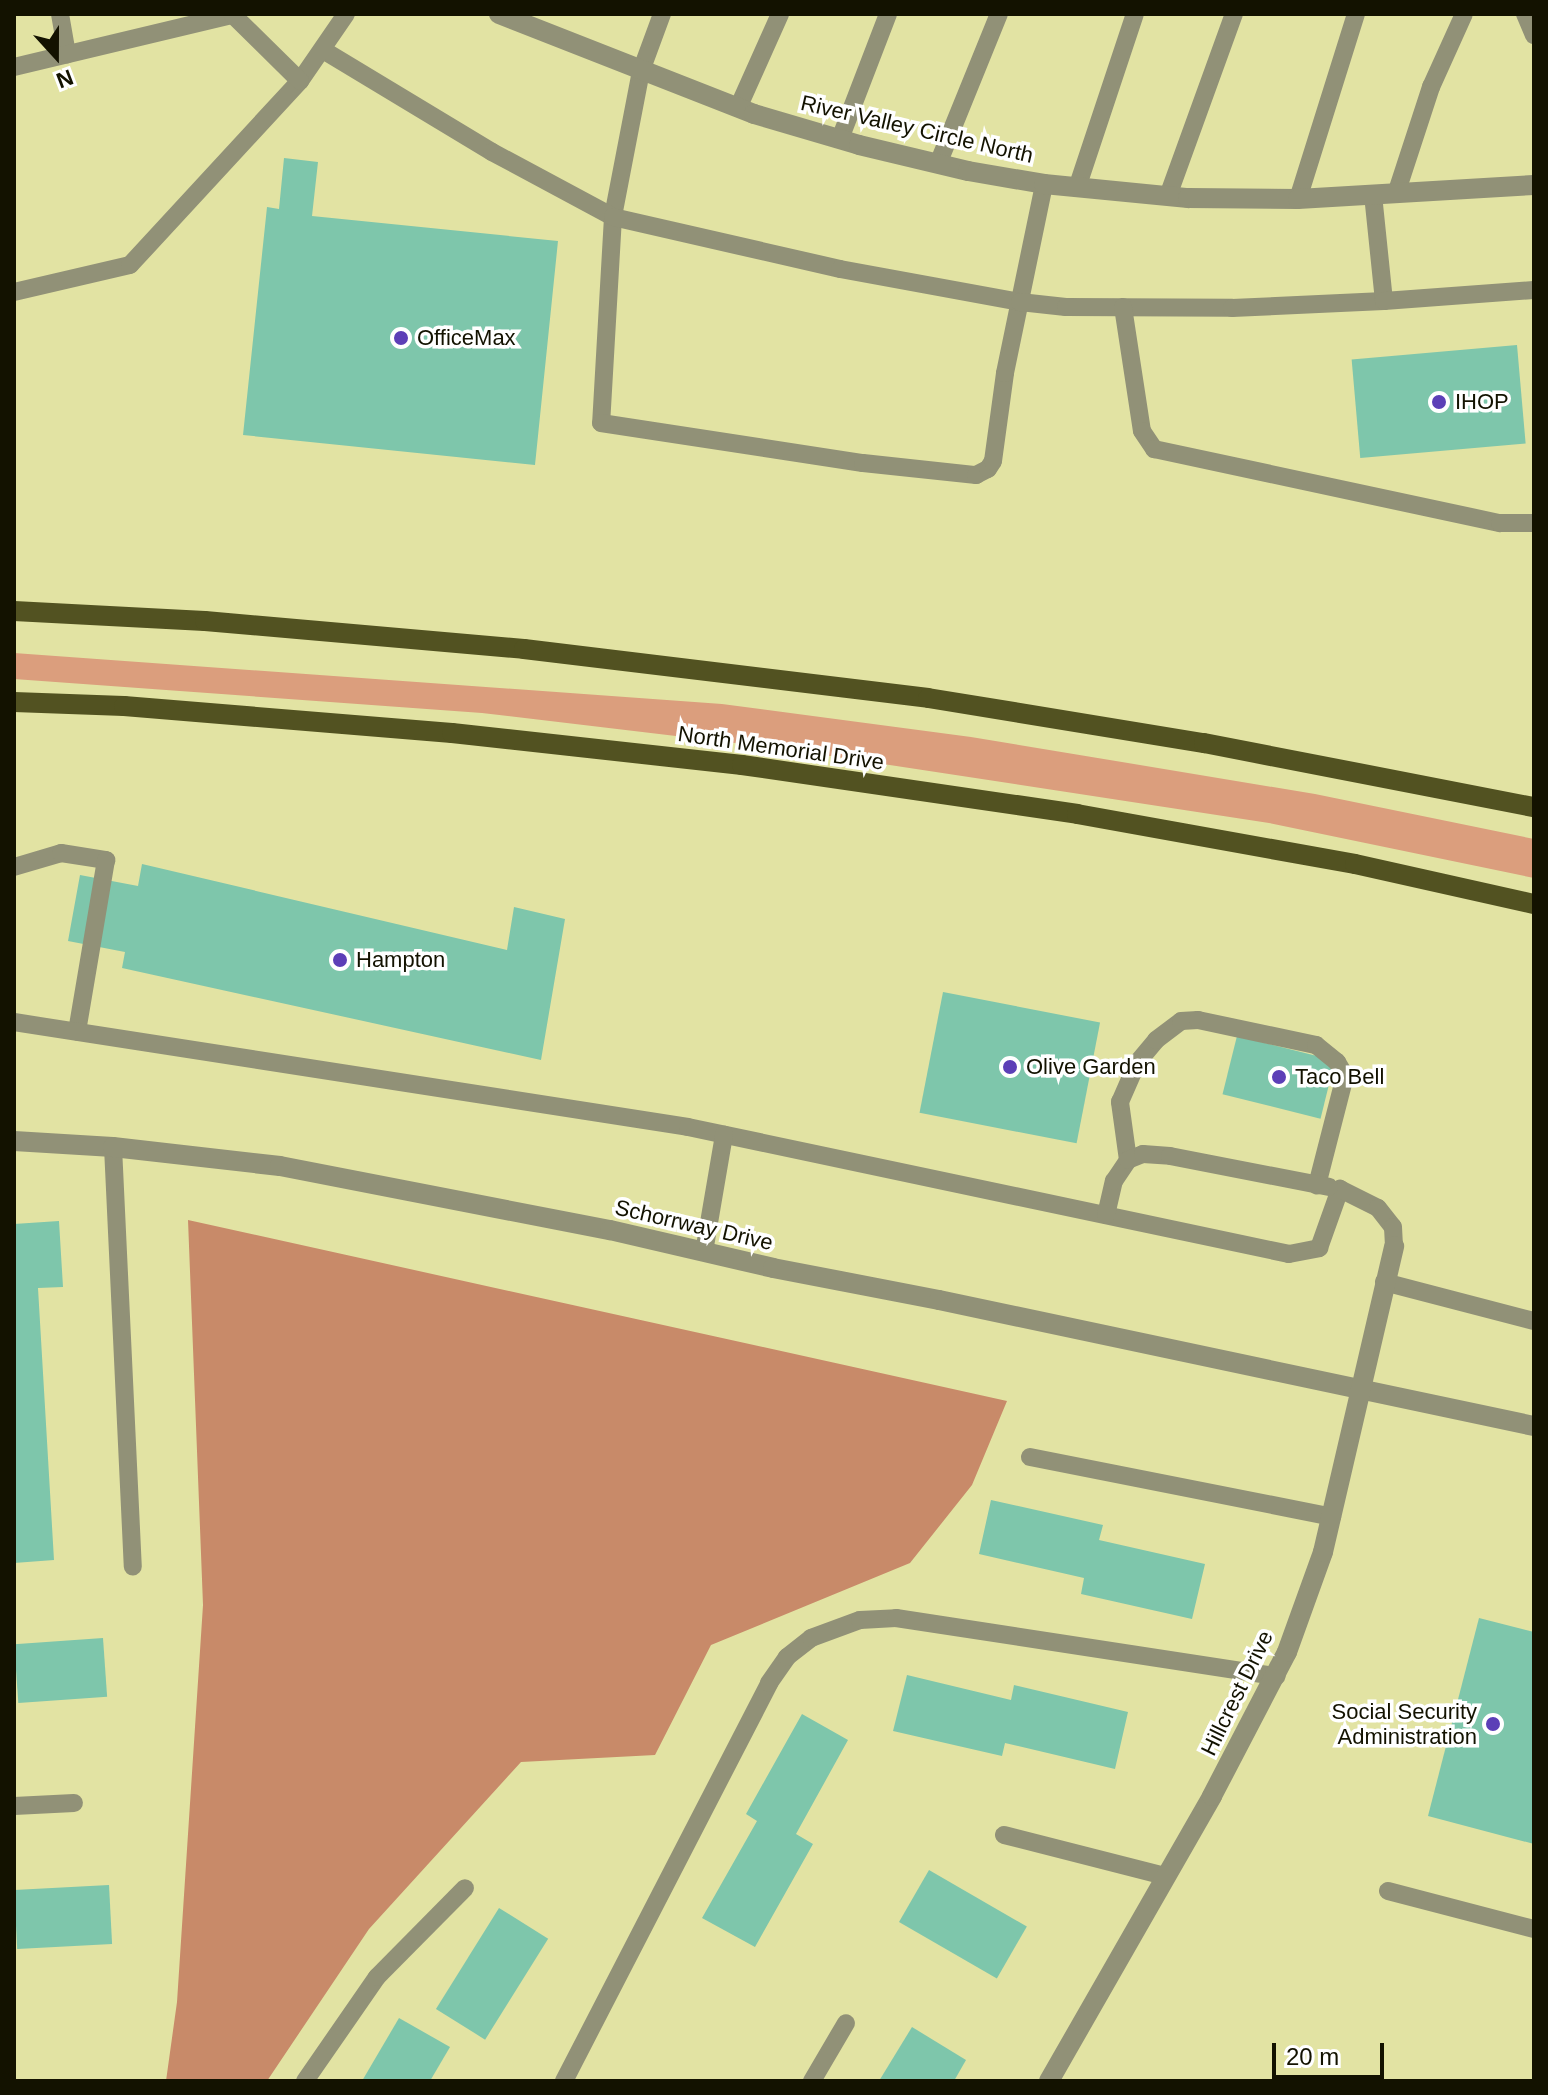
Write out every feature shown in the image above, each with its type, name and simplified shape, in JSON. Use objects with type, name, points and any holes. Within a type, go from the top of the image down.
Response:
[{"type":"main road","points":[[14,611],[205,621],[524,649],[928,698],[1204,743],[1534,807]]},
{"type":"main road","name":"North Memorial Drive","points":[[14,702],[124,706],[452,733],[742,765],[1077,814],[1355,864],[1534,904]]},
{"type":"street","name":"River Valley Circle North","points":[[499,14],[532,20],[641,71],[738,108],[938,164],[1044,184],[1168,196],[1298,199],[1534,185]]},
{"type":"street","name":"Schorrway Drive","points":[[14,1141],[113,1147],[280,1166],[1297,1378],[1359,1387],[1534,1426]]},
{"type":"street","name":"Hillcrest Drive","points":[[1049,2081],[1277,1676],[1323,1552],[1394,1246]]},
{"type":"lane","points":[[60,14],[67,54]]},
{"type":"lane","points":[[14,292],[130,265],[300,81],[346,14]]},
{"type":"lane","points":[[662,14],[641,71],[613,217],[601,423],[863,463],[976,475],[988,469],[993,461],[1044,184]]},
{"type":"lane","points":[[738,108],[780,14]]},
{"type":"lane","points":[[840,139],[888,14]]},
{"type":"lane","points":[[938,164],[999,14]]},
{"type":"lane","points":[[1077,188],[1135,14]]},
{"type":"lane","points":[[1168,196],[1234,14]]},
{"type":"lane","points":[[1298,199],[1356,14]]},
{"type":"lane","points":[[1396,194],[1431,87],[1464,14]]},
{"type":"lane","points":[[1525,14],[1534,35]]},
{"type":"lane","points":[[14,67],[233,15],[300,81]]},
{"type":"lane","points":[[323,50],[492,152],[613,217],[840,269],[1020,302],[1066,307],[1232,308],[1534,290]]},
{"type":"lane","points":[[1373,195],[1384,301]]},
{"type":"lane","points":[[1123,307],[1142,431],[1154,449],[1240,469],[1419,502],[1500,523],[1534,523]]},
{"type":"lane","points":[[14,867],[61,853],[106,860],[77,1032]]},
{"type":"lane","points":[[1128,1160],[1120,1102],[1137,1063],[1156,1040],[1181,1021],[1198,1020],[1316,1045],[1337,1062],[1345,1076],[1317,1185]]},
{"type":"lane","points":[[14,1022],[724,1135],[1289,1254],[1319,1248],[1340,1189]]},
{"type":"lane","points":[[704,1252],[724,1135]]},
{"type":"lane","points":[[113,1147],[133,1567]]},
{"type":"lane","points":[[1106,1215],[1114,1181],[1128,1160],[1143,1154],[1170,1156],[1340,1189],[1378,1208],[1393,1227],[1394,1246]]},
{"type":"lane","points":[[1384,1282],[1533,1317]]},
{"type":"lane","points":[[1030,1457],[1332,1517]]},
{"type":"lane","points":[[564,2081],[769,1683],[787,1657],[811,1638],[860,1620],[896,1618],[1277,1676]]},
{"type":"lane","points":[[14,1806],[74,1803]]},
{"type":"lane","points":[[1004,1835],[1165,1876]]},
{"type":"lane","points":[[305,2081],[377,1977],[465,1888]]},
{"type":"lane","points":[[1388,1891],[1534,1929]]},
{"type":"lane","points":[[812,2081],[846,2023]]},
{"type":"shaded area","points":[[14,653],[722,704],[971,737],[1315,794],[1534,839],[1534,878],[1269,823],[785,749],[482,713],[14,679]]},
{"type":"shaded area","points":[[188,1220],[1007,1401],[972,1485],[910,1563],[711,1645],[655,1755],[521,1762],[369,1929],[267,2081],[166,2081],[177,2002],[203,1605]]},
{"type":"building","name":"OfficeMax","points":[[284,158],[318,162],[312,216],[558,241],[535,465],[243,435],[267,207],[279,209]]},
{"type":"building","name":"IHOP","points":[[1517,345],[1526,444],[1360,458],[1352,359]]},
{"type":"building","name":"Hampton","points":[[142,864],[507,950],[514,907],[565,919],[541,1060],[122,968],[125,952],[68,941],[80,875],[138,886]]},
{"type":"building","name":"Olive Garden","points":[[943,992],[1100,1023],[1077,1143],[920,1113]]},
{"type":"building","name":"Taco Bell","points":[[1237,1036],[1335,1060],[1320,1119],[1222,1094]]},
{"type":"building","points":[[59,1221],[63,1287],[38,1288],[54,1560],[14,1563],[14,1224]]},
{"type":"building","points":[[991,1500],[1103,1525],[1099,1540],[1205,1564],[1192,1619],[1081,1594],[1084,1578],[979,1554]]},
{"type":"building","name":"Social Security Administration","points":[[1479,1618],[1534,1632],[1534,1844],[1428,1816]]},
{"type":"building","points":[[103,1638],[107,1697],[18,1703],[14,1644]]},
{"type":"building","points":[[907,1675],[1011,1700],[1014,1685],[1128,1712],[1115,1769],[1005,1743],[1002,1756],[893,1731]]},
{"type":"building","points":[[802,1714],[848,1740],[796,1834],[813,1844],[755,1947],[702,1918],[757,1821],[746,1814]]},
{"type":"building","points":[[929,1870],[1027,1926],[997,1978],[899,1922]]},
{"type":"building","points":[[109,1885],[112,1944],[17,1949],[14,1890]]},
{"type":"building","points":[[499,1908],[548,1939],[485,2040],[436,2009]]},
{"type":"building","points":[[399,2018],[450,2047],[430,2081],[362,2081]]},
{"type":"building","points":[[912,2027],[966,2060],[954,2081],[879,2081]]},
{"type":"place","name":"OfficeMax","points":[[401,338]]},
{"type":"place","name":"IHOP","points":[[1439,402]]},
{"type":"place","name":"Hampton","points":[[340,960]]},
{"type":"place","name":"Olive Garden","points":[[1010,1067]]},
{"type":"place","name":"Taco Bell","points":[[1279,1077]]},
{"type":"place","name":"Social Security Administration","points":[[1493,1724]]}]
